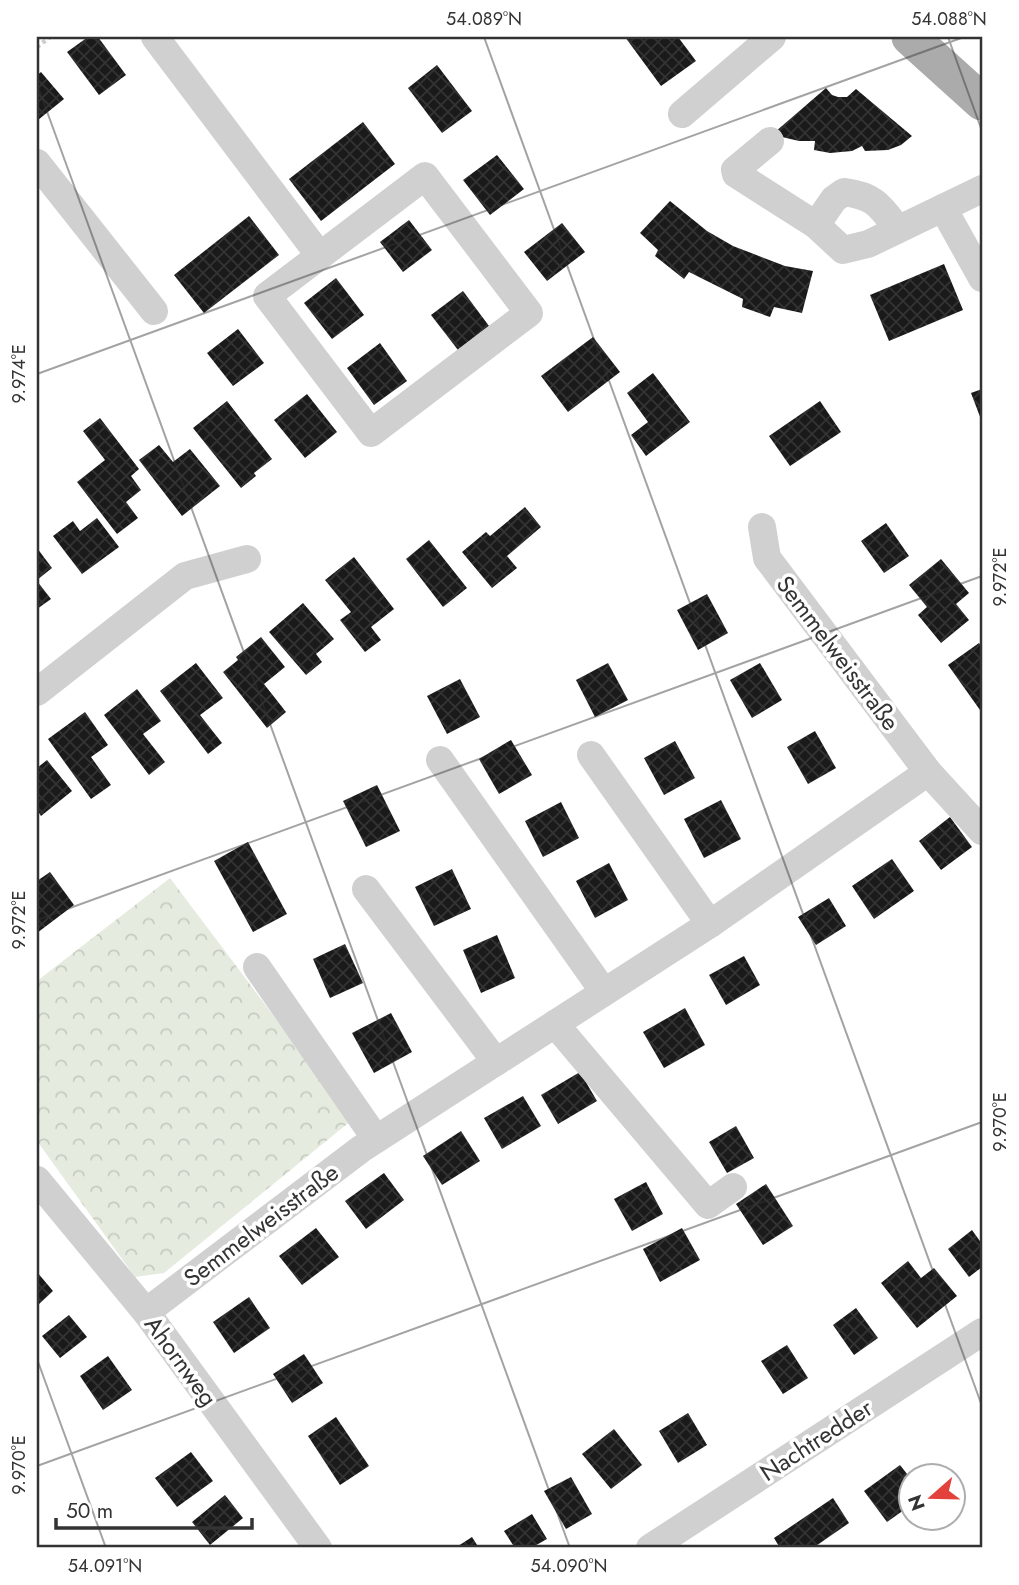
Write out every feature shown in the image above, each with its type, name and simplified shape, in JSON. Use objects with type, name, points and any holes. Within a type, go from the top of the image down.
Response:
[{"type":"main road","points":[[910,37],[982,102]]},
{"type":"street","points":[[155,37],[320,256]]},
{"type":"street","points":[[682,114],[772,37]]},
{"type":"street","points":[[770,141],[735,170],[736,174],[816,225],[843,250],[868,244],[982,189]]},
{"type":"street","points":[[37,163],[154,311]]},
{"type":"street","points":[[425,176],[529,313],[371,433],[268,296],[320,256],[425,176]]},
{"type":"street","points":[[816,225],[834,199],[844,192],[864,195],[878,204],[898,229]]},
{"type":"street","points":[[943,208],[982,278]]},
{"type":"street","name":"Semmelweisstraße","points":[[762,527],[767,558],[928,772],[982,831]]},
{"type":"street","points":[[37,692],[185,576],[247,559]]},
{"type":"street","points":[[591,755],[710,924]]},
{"type":"street","points":[[440,760],[604,992]]},
{"type":"street","name":"Semmelweisstraße","points":[[146,1312],[376,1139],[710,924],[928,772]]},
{"type":"street","points":[[366,889],[495,1062]]},
{"type":"street","points":[[257,967],[376,1139]]},
{"type":"street","points":[[555,1024],[708,1205],[733,1187]]},
{"type":"street","name":"Ahornweg","points":[[37,1180],[146,1312],[318,1548]]},
{"type":"street","name":"Nachtredder","points":[[650,1548],[982,1332]]},
{"type":"path","points":[[37,47],[50,37]]},
{"type":"green space","points":[[170,878],[352,1120],[164,1273],[135,1277],[37,1141],[37,981]]},
{"type":"building","points":[[88,37],[98,37],[126,75],[99,95],[67,52]]},
{"type":"building","points":[[625,37],[678,37],[696,61],[661,86]]},
{"type":"building","points":[[437,65],[472,111],[442,133],[408,88]]},
{"type":"building","points":[[41,72],[64,99],[38,120],[37,75]]},
{"type":"building","points":[[826,88],[838,97],[847,97],[856,89],[912,136],[901,145],[888,150],[865,151],[862,146],[852,151],[830,153],[814,150],[815,141],[799,141],[782,137],[775,132]]},
{"type":"building","points":[[363,122],[395,164],[321,221],[289,179]]},
{"type":"building","points":[[497,155],[524,189],[490,215],[463,180]]},
{"type":"building","points":[[670,201],[707,231],[733,246],[785,266],[813,271],[802,313],[774,307],[770,317],[742,307],[743,299],[689,272],[684,279],[655,256],[658,250],[640,233]]},
{"type":"building","points":[[249,216],[279,255],[204,313],[174,275]]},
{"type":"building","points":[[409,220],[432,250],[403,272],[380,242]]},
{"type":"building","points":[[562,223],[585,252],[547,281],[524,252]]},
{"type":"building","points":[[944,264],[963,310],[889,341],[870,295]]},
{"type":"building","points":[[336,278],[364,315],[332,339],[304,303]]},
{"type":"building","points":[[463,291],[489,326],[458,350],[431,315]]},
{"type":"building","points":[[238,329],[264,363],[233,386],[207,353]]},
{"type":"building","points":[[593,337],[620,372],[568,412],[541,376]]},
{"type":"building","points":[[380,343],[407,381],[374,405],[347,368]]},
{"type":"building","points":[[653,373],[690,422],[646,456],[631,435],[648,422],[627,393]]},
{"type":"building","points":[[982,389],[982,422],[971,393]]},
{"type":"building","points":[[307,394],[337,432],[305,458],[274,420]]},
{"type":"building","points":[[227,401],[272,459],[241,488],[193,428]]},
{"type":"building","points":[[820,401],[841,432],[790,466],[769,436]]},
{"type":"building","points":[[100,418],[139,469],[131,476],[141,490],[126,502],[138,518],[117,534],[77,482],[105,460],[83,431]]},
{"type":"building","points":[[159,445],[173,462],[190,449],[220,486],[182,516],[139,460]]},
{"type":"building","points":[[525,507],[541,527],[507,556],[517,568],[492,588],[462,552],[486,532],[490,536]]},
{"type":"building","points":[[97,518],[119,547],[82,574],[53,536],[73,521],[80,531]]},
{"type":"building","points":[[886,523],[909,556],[884,573],[861,541]]},
{"type":"building","points":[[429,540],[467,588],[443,607],[406,559]]},
{"type":"building","points":[[37,548],[52,568],[37,580]]},
{"type":"building","points":[[354,557],[394,609],[371,627],[381,640],[365,652],[340,620],[351,612],[325,580]]},
{"type":"building","points":[[941,559],[969,593],[956,604],[969,620],[941,643],[918,615],[927,607],[909,585]]},
{"type":"building","points":[[37,581],[51,599],[37,609]]},
{"type":"building","points":[[707,594],[728,633],[698,650],[677,610]]},
{"type":"building","points":[[303,603],[334,639],[316,654],[322,662],[306,675],[269,632]]},
{"type":"building","points":[[261,637],[285,667],[264,684],[286,712],[267,728],[223,672],[238,660],[236,657]]},
{"type":"building","points":[[979,643],[982,647],[980,710],[948,665]]},
{"type":"building","points":[[196,663],[223,698],[200,715],[222,743],[208,754],[160,691]]},
{"type":"building","points":[[608,663],[628,700],[595,717],[576,680]]},
{"type":"building","points":[[760,663],[782,700],[752,718],[730,680]]},
{"type":"building","points":[[460,679],[480,717],[447,734],[427,696]]},
{"type":"building","points":[[137,689],[161,721],[143,734],[165,762],[149,775],[104,715]]},
{"type":"building","points":[[85,712],[108,745],[91,757],[111,785],[91,799],[48,739]]},
{"type":"building","points":[[815,731],[836,768],[808,784],[787,747]]},
{"type":"building","points":[[511,740],[532,775],[499,794],[479,759]]},
{"type":"building","points":[[675,741],[695,778],[664,795],[644,758]]},
{"type":"building","points":[[47,760],[72,791],[41,816],[37,810],[37,768]]},
{"type":"building","points":[[377,785],[400,831],[366,847],[343,801]]},
{"type":"building","points":[[721,800],[741,839],[704,858],[684,819]]},
{"type":"building","points":[[561,802],[579,838],[543,857],[525,821]]},
{"type":"building","points":[[950,817],[972,847],[941,870],[919,841]]},
{"type":"building","points":[[248,842],[287,914],[253,932],[214,861]]},
{"type":"building","points":[[892,859],[914,891],[874,919],[852,886]]},
{"type":"building","points":[[609,863],[628,900],[595,918],[576,881]]},
{"type":"building","points":[[452,869],[471,909],[434,926],[415,887]]},
{"type":"building","points":[[50,872],[74,905],[37,933],[37,881]]},
{"type":"building","points":[[829,898],[846,926],[816,945],[798,917]]},
{"type":"building","points":[[497,935],[515,978],[481,993],[463,950]]},
{"type":"building","points":[[345,944],[363,983],[330,998],[313,959]]},
{"type":"building","points":[[744,956],[760,985],[726,1005],[709,975]]},
{"type":"building","points":[[685,1008],[705,1045],[664,1068],[643,1032]]},
{"type":"building","points":[[391,1013],[412,1052],[374,1073],[352,1033]]},
{"type":"building","points":[[580,1072],[597,1101],[558,1124],[541,1095]]},
{"type":"building","points":[[523,1096],[541,1126],[502,1149],[484,1118]]},
{"type":"building","points":[[736,1126],[754,1158],[727,1173],[709,1142]]},
{"type":"building","points":[[461,1131],[480,1161],[442,1185],[423,1156]]},
{"type":"building","points":[[384,1173],[404,1200],[366,1229],[345,1201]]},
{"type":"building","points":[[646,1182],[663,1214],[632,1231],[614,1199]]},
{"type":"building","points":[[766,1184],[793,1226],[763,1245],[736,1204]]},
{"type":"building","points":[[316,1228],[339,1257],[302,1285],[279,1256]]},
{"type":"building","points":[[682,1228],[700,1260],[660,1282],[643,1249]]},
{"type":"building","points":[[972,1230],[982,1244],[982,1267],[969,1277],[948,1249]]},
{"type":"building","points":[[908,1261],[921,1278],[934,1268],[957,1296],[917,1328],[881,1283]]},
{"type":"building","points":[[37,1272],[53,1291],[37,1306]]},
{"type":"building","points":[[249,1297],[270,1328],[234,1353],[213,1322]]},
{"type":"building","points":[[856,1308],[878,1338],[854,1355],[833,1325]]},
{"type":"building","points":[[69,1315],[87,1337],[60,1358],[42,1336]]},
{"type":"building","points":[[787,1345],[808,1378],[783,1394],[761,1361]]},
{"type":"building","points":[[304,1354],[323,1383],[292,1403],[273,1374]]},
{"type":"building","points":[[108,1356],[132,1390],[103,1410],[80,1376]]},
{"type":"building","points":[[688,1413],[707,1445],[678,1463],[659,1431]]},
{"type":"building","points":[[336,1417],[369,1466],[340,1485],[308,1436]]},
{"type":"building","points":[[614,1429],[642,1465],[611,1489],[582,1454]]},
{"type":"building","points":[[191,1452],[213,1481],[177,1507],[155,1478]]},
{"type":"building","points":[[897,1467],[897,1515],[887,1522],[864,1491]]},
{"type":"building","points":[[571,1477],[592,1514],[566,1529],[544,1491]]},
{"type":"building","points":[[225,1495],[243,1518],[210,1545],[192,1522]]},
{"type":"building","points":[[833,1498],[849,1523],[813,1548],[780,1548],[774,1538]]},
{"type":"building","points":[[532,1514],[547,1539],[531,1548],[515,1548],[504,1531]]},
{"type":"building","points":[[472,1537],[479,1548],[455,1548]]}]
